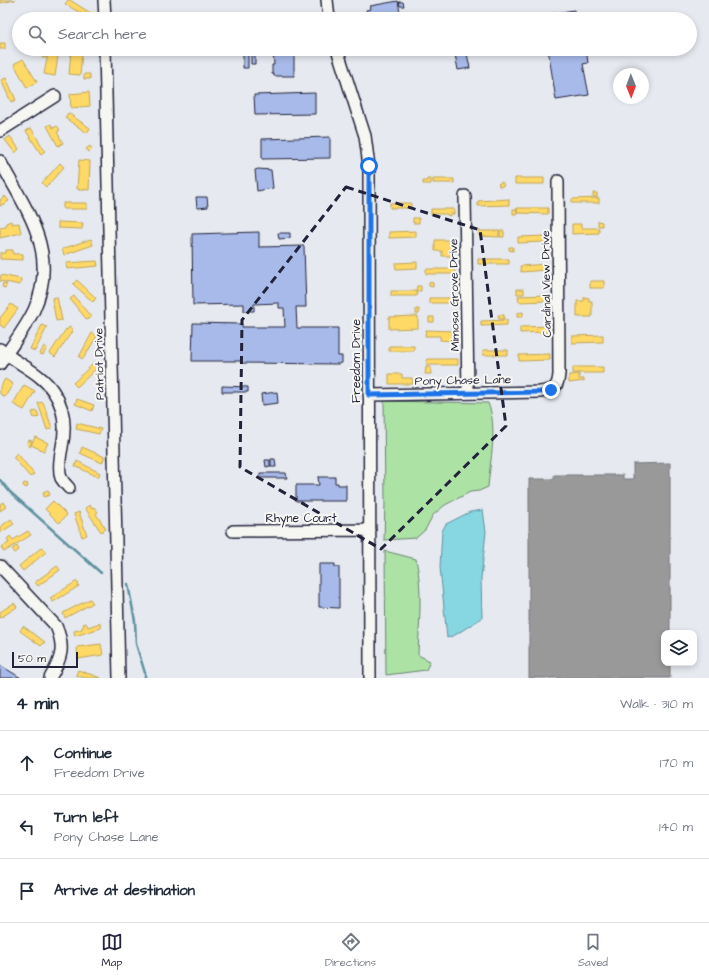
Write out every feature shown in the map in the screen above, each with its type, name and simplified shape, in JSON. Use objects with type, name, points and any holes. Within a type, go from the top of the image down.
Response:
[{"type":"street","points":[[104,0],[105,12]]},
{"type":"street","points":[[327,0],[328,12]]},
{"type":"street","name":"Patriot Drive","points":[[105,56],[120,678]]},
{"type":"street","name":"Freedom Drive","points":[[338,56],[365,136],[369,166],[370,678]]},
{"type":"street","points":[[0,131],[55,96]]},
{"type":"street","points":[[0,161],[36,228],[41,244],[43,259],[43,280],[38,301],[29,320],[3,351],[0,364]]},
{"type":"street","name":"Cardinal View Drive","points":[[556,386],[559,381],[560,360],[558,181]]},
{"type":"street","name":"Mimosa Grove Drive","points":[[465,196],[468,393]]},
{"type":"street","points":[[3,351],[47,382],[60,403],[64,415],[65,427],[60,461],[61,478],[69,488]]},
{"type":"street","name":"Pony Chase Lane","points":[[369,395],[540,392],[551,390],[556,386]]},
{"type":"street","name":"Rhyne Court","points":[[233,531],[370,530]]},
{"type":"street","points":[[0,566],[56,626],[61,637],[62,649],[60,661],[50,678]]},
{"type":"highlighted area","points":[[346,187],[480,230],[506,426],[381,549],[240,467],[242,320]]},
{"type":"green space","points":[[384,401],[488,403],[491,412],[493,433],[488,487],[479,491],[470,492],[445,505],[433,515],[425,530],[416,538],[384,540]]},
{"type":"green space","points":[[385,551],[416,559],[420,595],[418,655],[430,661],[426,670],[386,675]]},
{"type":"water","points":[[483,510],[486,532],[481,578],[482,618],[455,635],[447,638],[440,567],[442,531],[446,524],[470,512]]},
{"type":"building: Homes","points":[[0,0],[15,0],[0,3]]},
{"type":"building: Homes","points":[[68,0],[70,0],[89,12],[79,12],[65,4]]},
{"type":"building: Homes","points":[[0,43],[5,43],[5,49],[0,49]]},
{"type":"building: Homes","points":[[48,56],[58,56],[55,76],[44,74]]},
{"type":"building: Homes","points":[[71,56],[82,56],[80,75],[69,74]]},
{"type":"building: Homes","points":[[23,59],[37,82],[27,88],[14,64]]},
{"type":"building: Homes","points":[[84,74],[90,74],[90,79],[84,79]]},
{"type":"building: Homes","points":[[6,78],[16,100],[11,102],[1,80]]},
{"type":"building: Homes","points":[[89,92],[90,106],[71,108],[70,94]]},
{"type":"building: Homes","points":[[68,113],[90,128],[87,133],[65,118]]},
{"type":"building: Homes","points":[[51,124],[53,128],[57,126],[60,130],[57,132],[63,143],[58,146],[47,126]]},
{"type":"building: Homes","points":[[31,128],[45,151],[41,154],[26,131]]},
{"type":"building: Homes","points":[[10,136],[19,149],[15,153],[5,140]]},
{"type":"building: Homes","points":[[90,146],[92,149],[89,152],[86,149]]},
{"type":"building: Homes","points":[[79,160],[90,161],[89,190],[77,189]]},
{"type":"building: Homes","points":[[60,163],[64,167],[46,187],[42,183]]},
{"type":"building: Homes","points":[[515,178],[544,178],[544,184],[515,184]]},
{"type":"building: Homes","points":[[427,179],[431,179],[431,184],[423,184],[423,181],[427,181]]},
{"type":"building: Homes","points":[[433,179],[454,179],[454,183],[433,183]]},
{"type":"building: Homes","points":[[502,182],[504,185],[500,187],[498,184]]},
{"type":"building: Homes","points":[[593,193],[597,193],[597,197],[593,197]]},
{"type":"building: Homes","points":[[5,196],[9,201],[0,206],[0,200]]},
{"type":"building: Homes","points":[[599,198],[599,203],[572,203],[572,199]]},
{"type":"building: Homes","points":[[509,199],[509,205],[478,206],[478,201]]},
{"type":"building: Homes","points":[[63,203],[87,203],[87,209],[63,209]]},
{"type":"building: Homes","points":[[390,203],[411,203],[411,208],[390,208]]},
{"type":"building: Homes","points":[[517,208],[548,208],[548,214],[517,213]]},
{"type":"building: Homes","points":[[431,209],[454,209],[454,214],[450,214],[450,216],[447,214],[431,214]]},
{"type":"building: Homes","points":[[513,209],[517,209],[517,214],[513,214]]},
{"type":"building: Homes","points":[[413,218],[419,218],[419,223],[413,223]]},
{"type":"building: Homes","points":[[11,221],[12,224],[19,223],[21,233],[0,238],[0,227],[6,226],[6,223]]},
{"type":"building: Homes","points":[[598,221],[602,222],[602,226],[598,226]]},
{"type":"building: Homes","points":[[58,222],[83,223],[82,229],[58,228]]},
{"type":"building: Homes","points":[[572,224],[581,224],[581,228],[599,228],[599,233],[572,234]]},
{"type":"building: Homes","points":[[416,231],[416,237],[389,238],[389,232]]},
{"type":"building: Homes","points":[[479,231],[499,231],[499,237],[479,236]]},
{"type":"building: Homes","points":[[500,231],[504,231],[504,237],[500,237]]},
{"type":"building: Homes","points":[[545,236],[545,242],[518,243],[518,237]]},
{"type":"building: Homes","points":[[91,239],[93,245],[64,255],[62,249]]},
{"type":"building: Homes","points":[[435,240],[453,240],[452,256],[442,256],[442,251],[435,251]]},
{"type":"building: Homes","points":[[509,247],[513,247],[513,251],[509,250]]},
{"type":"building: Homes","points":[[6,250],[13,250],[13,254],[23,254],[23,260],[0,259],[0,253],[6,253]]},
{"type":"building: Homes","points":[[478,259],[509,259],[509,264],[478,264]]},
{"type":"building: Homes","points":[[97,261],[98,266],[67,269],[66,263]]},
{"type":"building: Homes","points":[[417,262],[417,268],[396,269],[395,263]]},
{"type":"building: Homes","points":[[547,264],[547,270],[521,272],[520,266]]},
{"type":"building: Homes","points":[[426,269],[455,269],[455,274],[426,274]]},
{"type":"building: Homes","points":[[1,275],[21,279],[20,285],[0,281]]},
{"type":"building: Homes","points":[[77,280],[96,298],[93,302],[73,284]]},
{"type":"building: Homes","points":[[590,281],[604,281],[604,288],[590,288]]},
{"type":"building: Homes","points":[[429,282],[433,283],[433,287],[429,286]]},
{"type":"building: Homes","points":[[3,283],[7,284],[5,288],[2,287]]},
{"type":"building: Homes","points":[[417,286],[421,286],[421,291],[416,291]]},
{"type":"building: Homes","points":[[517,289],[524,289],[524,294],[517,294]]},
{"type":"building: Homes","points":[[391,291],[417,291],[417,296],[391,296]]},
{"type":"building: Homes","points":[[549,295],[549,301],[519,302],[518,296]]},
{"type":"building: Homes","points":[[74,296],[91,317],[87,320],[70,299]]},
{"type":"building: Homes","points":[[57,297],[62,320],[56,321],[52,298]]},
{"type":"building: Homes","points":[[584,297],[589,298],[589,301],[592,301],[592,317],[577,317],[577,301],[584,301]]},
{"type":"building: Homes","points":[[429,298],[454,298],[454,303],[429,303]]},
{"type":"building: Homes","points":[[11,304],[18,309],[4,328],[0,325],[0,318]]},
{"type":"building: Homes","points":[[416,309],[419,309],[419,314],[416,314]]},
{"type":"building: Homes","points":[[523,312],[523,317],[517,317],[517,313]]},
{"type":"building: Homes","points":[[498,315],[504,315],[504,319],[499,319]]},
{"type":"building: Homes","points":[[418,316],[418,328],[389,329],[389,317]]},
{"type":"building: Homes","points":[[429,317],[434,317],[434,322],[429,322]]},
{"type":"building: Homes","points":[[507,320],[507,325],[481,326],[481,321]]},
{"type":"building: Homes","points":[[42,325],[47,327],[35,351],[30,349]]},
{"type":"building: Homes","points":[[550,326],[550,332],[520,333],[520,327]]},
{"type":"building: Homes","points":[[69,327],[73,330],[55,357],[50,353],[66,329],[67,330]]},
{"type":"building: Homes","points":[[426,330],[455,331],[455,337],[452,337],[452,341],[440,340],[440,336],[425,336]]},
{"type":"building: Homes","points":[[92,333],[97,336],[83,359],[79,357]]},
{"type":"building: Homes","points":[[603,335],[603,342],[572,343],[572,336]]},
{"type":"building: Homes","points":[[44,346],[47,348],[43,355],[40,354]]},
{"type":"building: Homes","points":[[389,346],[414,346],[414,351],[389,351]]},
{"type":"building: Homes","points":[[483,350],[508,350],[508,355],[483,355]]},
{"type":"building: Homes","points":[[550,354],[550,360],[519,361],[519,355]]},
{"type":"building: Homes","points":[[427,359],[458,359],[458,365],[427,365]]},
{"type":"building: Homes","points":[[95,362],[99,366],[77,387],[73,383]]},
{"type":"building: Homes","points":[[426,367],[431,367],[431,374],[425,374]]},
{"type":"building: Homes","points":[[573,367],[603,367],[603,373],[573,373]]},
{"type":"building: Homes","points":[[389,374],[402,374],[402,378],[412,378],[413,384],[389,384]]},
{"type":"building: Homes","points":[[579,374],[579,379],[584,379],[584,381],[569,383],[569,375]]},
{"type":"building: Homes","points":[[5,379],[13,384],[5,397],[0,394],[0,387]]},
{"type":"building: Homes","points":[[24,385],[35,391],[24,410],[13,404]]},
{"type":"building: Homes","points":[[77,399],[94,405],[92,411],[75,404]]},
{"type":"building: Homes","points":[[43,402],[52,428],[47,430],[38,403]]},
{"type":"building: Homes","points":[[37,411],[39,417],[34,418],[32,412]]},
{"type":"building: Homes","points":[[77,423],[101,429],[99,434],[76,429]]},
{"type":"building: Homes","points":[[35,437],[48,443],[44,451],[31,445]]},
{"type":"building: Homes","points":[[29,440],[32,441],[30,447],[27,445]]},
{"type":"building: Homes","points":[[82,447],[105,457],[102,463],[80,453]]},
{"type":"building: Homes","points":[[17,453],[34,474],[30,477],[13,457]]},
{"type":"building: Homes","points":[[77,461],[100,473],[98,477],[75,466]]},
{"type":"building: Homes","points":[[24,483],[28,484],[27,488],[23,486]]},
{"type":"building: Homes","points":[[48,490],[50,495],[44,497],[43,492]]},
{"type":"building: Homes","points":[[53,501],[67,515],[59,523],[45,509]]},
{"type":"building: Homes","points":[[3,502],[6,507],[0,511],[0,504]]},
{"type":"building: Homes","points":[[90,505],[92,509],[94,507],[98,512],[96,514],[106,529],[101,532],[85,508]]},
{"type":"building: Homes","points":[[79,512],[87,535],[82,537],[74,514]]},
{"type":"building: Homes","points":[[11,519],[14,524],[0,533],[0,527]]},
{"type":"building: Homes","points":[[28,531],[31,535],[4,552],[1,547],[9,543],[7,539],[10,536],[13,540]]},
{"type":"building: Homes","points":[[17,546],[19,550],[15,553],[12,549]]},
{"type":"building: Homes","points":[[42,547],[46,552],[23,571],[19,566]]},
{"type":"building: Homes","points":[[57,566],[60,570],[38,586],[35,582]]},
{"type":"building: Homes","points":[[77,581],[79,586],[53,602],[50,598]]},
{"type":"building: Homes","points":[[90,599],[93,603],[65,618],[63,613]]},
{"type":"building: Homes","points":[[14,603],[17,607],[0,618],[0,612]]},
{"type":"building: Homes","points":[[86,623],[88,627],[100,623],[101,628],[75,636],[74,631],[82,629],[84,626],[83,624]]},
{"type":"building: Homes","points":[[23,626],[45,642],[41,646],[20,631]]},
{"type":"building: Homes","points":[[101,644],[103,655],[78,659],[77,647]]},
{"type":"building: Homes","points":[[78,670],[101,678],[85,678],[76,675]]},
{"type":"building: Industry","points":[[670,463],[670,630],[661,630],[661,666],[670,666],[670,678],[529,678],[529,479],[554,479],[554,475],[623,475],[623,479],[633,479],[633,464]]},
{"type":"building: Other","points":[[398,1],[400,12],[366,12],[366,10],[371,9],[370,6]]},
{"type":"building: Other","points":[[399,2],[403,2],[404,6],[400,6]]},
{"type":"building: Other","points":[[574,10],[574,12],[561,12]]},
{"type":"building: Other","points":[[243,56],[248,56],[248,68],[243,68]]},
{"type":"building: Other","points":[[251,56],[255,56],[255,64],[251,64]]},
{"type":"building: Other","points":[[273,56],[294,56],[294,76],[274,76],[274,74],[272,74],[272,65],[274,65]]},
{"type":"building: Other","points":[[455,56],[467,56],[470,68],[458,70]]},
{"type":"building: Other","points":[[549,56],[587,56],[588,63],[583,64],[589,95],[556,100]]},
{"type":"building: Other","points":[[315,93],[315,114],[255,115],[254,95]]},
{"type":"building: Other","points":[[330,137],[330,158],[262,159],[262,139]]},
{"type":"building: Other","points":[[255,170],[271,170],[273,188],[257,191]]},
{"type":"building: Other","points":[[196,197],[207,197],[208,207],[197,208]]},
{"type":"building: Other","points":[[259,232],[259,247],[304,246],[306,307],[296,307],[297,328],[338,328],[338,356],[342,356],[342,363],[241,363],[241,361],[192,361],[193,323],[242,324],[242,327],[285,327],[284,308],[279,308],[279,303],[254,304],[254,311],[244,311],[244,304],[193,305],[192,234]]},
{"type":"building: Other","points":[[278,233],[290,233],[290,238],[279,239]]},
{"type":"building: Other","points":[[222,386],[248,387],[248,392],[222,392]]},
{"type":"building: Other","points":[[277,392],[278,403],[262,405],[261,394]]},
{"type":"building: Other","points":[[271,459],[275,459],[276,467],[271,467]]},
{"type":"building: Other","points":[[265,460],[270,460],[270,466],[266,467]]},
{"type":"building: Other","points":[[260,473],[286,473],[287,478],[260,478]]},
{"type":"building: Other","points":[[318,477],[335,477],[335,483],[338,483],[338,485],[346,485],[346,501],[296,501],[296,485],[319,485]]},
{"type":"building: Other","points":[[319,564],[335,564],[335,567],[339,567],[339,608],[319,607]]},
{"type":"building: Other","points":[[0,665],[21,678],[0,678]]},
{"type":"waterway","points":[[0,480],[10,492],[101,573]]},
{"type":"waterway","points":[[128,584],[135,621],[136,644],[145,673],[145,678]]},
{"type":"route","points":[[369,166],[369,395],[540,392],[551,390]]}]
